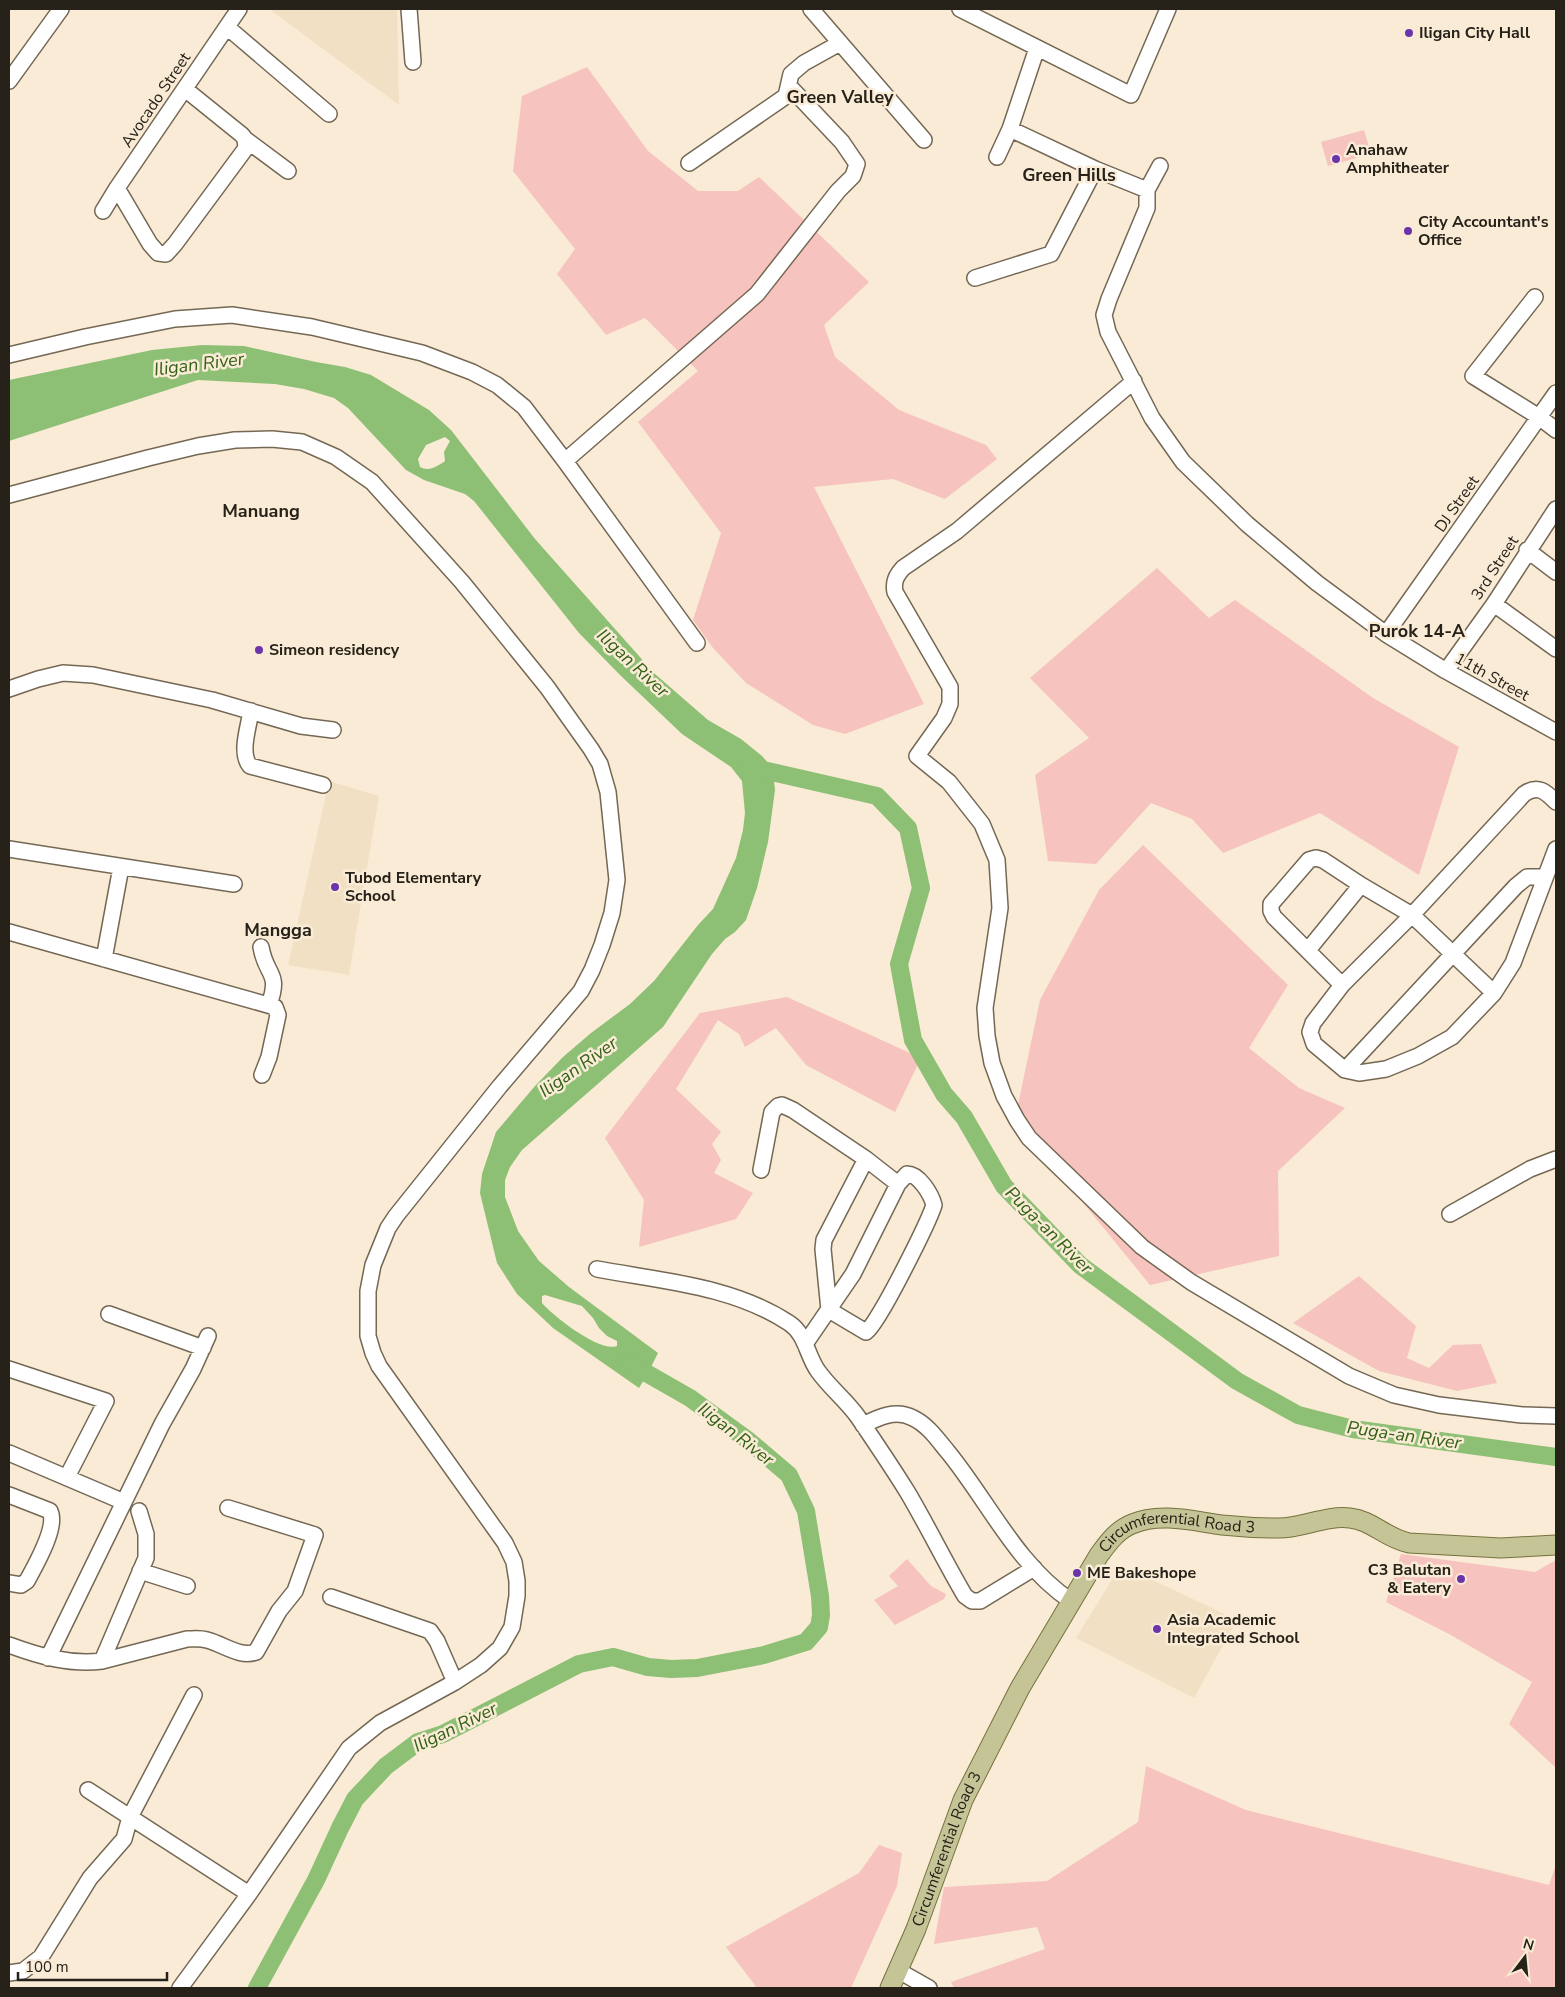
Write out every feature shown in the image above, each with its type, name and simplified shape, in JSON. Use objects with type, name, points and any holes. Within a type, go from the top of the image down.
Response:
[{"type":"main road","name":"Circumferential Road 3","points":[[890,1988],[899,1971],[963,1800],[1020,1688],[1099,1555],[1112,1538],[1130,1524],[1148,1519],[1164,1518],[1224,1525],[1278,1528],[1295,1527],[1326,1519],[1349,1517],[1364,1520],[1396,1540],[1409,1543],[1501,1548],[1556,1545]]},
{"type":"street","points":[[9,81],[61,9]]},
{"type":"street","name":"Avocado Street","points":[[103,211],[239,9]]},
{"type":"street","points":[[409,9],[413,62]]},
{"type":"street","points":[[811,9],[924,140]]},
{"type":"street","points":[[960,9],[1131,95],[1168,9]]},
{"type":"street","points":[[227,27],[329,114]]},
{"type":"street","points":[[689,164],[786,96],[791,74],[804,63],[840,43]]},
{"type":"street","points":[[997,157],[1010,129],[1037,48]]},
{"type":"street","points":[[565,460],[757,294],[838,191],[853,176],[857,164],[842,142],[789,86]]},
{"type":"street","points":[[185,90],[288,171]]},
{"type":"street","points":[[1010,129],[1095,169],[1146,190],[1160,166]]},
{"type":"street","points":[[117,188],[150,244],[158,254],[166,254],[176,244],[246,148],[245,139]]},
{"type":"street","points":[[975,278],[1050,254],[1095,169]]},
{"type":"street","name":"11th Street","points":[[1146,190],[1147,208],[1109,298],[1104,315],[1108,332],[1152,418],[1183,462],[1247,524],[1317,584],[1386,634],[1446,671],[1556,732]]},
{"type":"street","points":[[1535,297],[1473,376],[1539,417],[1556,430]]},
{"type":"street","points":[[9,355],[174,319],[232,315],[312,327],[422,353],[481,376],[497,385],[524,407],[565,460],[698,643]]},
{"type":"street","points":[[1134,381],[957,530],[903,568],[896,575],[894,584],[895,592],[950,688],[950,704],[944,718],[917,756],[949,782],[982,824],[997,860],[1000,908],[985,1008],[987,1036],[992,1063],[1004,1096],[1016,1120],[1029,1138],[1142,1247],[1191,1282],[1349,1376],[1394,1395],[1439,1405],[1522,1415],[1556,1416]]},
{"type":"street","name":"DJ Street","points":[[1386,634],[1556,393]]},
{"type":"street","points":[[9,496],[148,458],[198,446],[235,440],[272,439],[302,442],[328,454],[372,482],[462,582],[547,687],[600,764],[608,792],[617,880],[612,913],[592,970],[580,991],[500,1086],[396,1216],[381,1243],[373,1265],[368,1291],[368,1336],[379,1366],[505,1544],[514,1562],[518,1596],[512,1627],[500,1648],[481,1666],[380,1723],[349,1748],[249,1894],[180,1988]]},
{"type":"street","name":"3rd Street","points":[[1446,671],[1494,604],[1556,509]]},
{"type":"street","points":[[1528,550],[1556,572]]},
{"type":"street","points":[[1494,604],[1556,649]]},
{"type":"street","points":[[9,689],[63,673],[93,675],[193,695],[251,710],[300,726],[333,730]]},
{"type":"street","points":[[251,710],[245,753],[246,761],[250,766],[323,785]]},
{"type":"street","points":[[1556,802],[1544,790],[1537,788],[1524,794],[1412,915],[1342,985],[1313,1023],[1310,1032],[1314,1044],[1345,1070],[1359,1073],[1386,1069],[1418,1056],[1452,1038],[1494,993],[1513,963],[1556,849]]},
{"type":"street","points":[[9,849],[234,884]]},
{"type":"street","points":[[1342,985],[1274,917],[1271,911],[1271,904],[1309,860],[1316,858],[1323,860],[1412,915],[1494,993]]},
{"type":"street","points":[[104,959],[121,867]]},
{"type":"street","points":[[1345,1070],[1516,886],[1527,877],[1545,877]]},
{"type":"street","points":[[1308,950],[1361,885]]},
{"type":"street","points":[[9,932],[275,1008],[278,1015],[269,1057],[262,1075]]},
{"type":"street","points":[[260,948],[275,984],[269,1005]]},
{"type":"street","points":[[761,1170],[772,1112],[782,1105],[793,1110],[866,1159],[898,1184]]},
{"type":"street","points":[[829,1310],[823,1249],[824,1240],[866,1159]]},
{"type":"street","points":[[1450,1214],[1530,1169],[1556,1159]]},
{"type":"street","points":[[805,1344],[857,1266],[898,1184],[907,1174],[915,1176],[928,1192],[934,1205],[885,1306],[872,1327],[866,1332],[829,1310]]},
{"type":"street","points":[[597,1269],[727,1294],[748,1301],[790,1324],[798,1331],[814,1366],[827,1384],[856,1414],[908,1494],[949,1569],[969,1600],[980,1601],[1034,1568]]},
{"type":"street","points":[[48,1658],[162,1424],[193,1369],[205,1342],[109,1314]]},
{"type":"street","points":[[9,1369],[106,1400],[67,1477]]},
{"type":"street","points":[[863,1425],[886,1415],[896,1413],[921,1422],[964,1472],[1005,1532],[1034,1568],[1053,1587],[1071,1601]]},
{"type":"street","points":[[9,1453],[124,1502]]},
{"type":"street","points":[[9,1495],[50,1511],[53,1516],[48,1536],[27,1581],[21,1585],[9,1584]]},
{"type":"street","points":[[9,1645],[48,1658],[77,1662],[102,1661],[187,1639],[199,1638],[244,1654],[256,1652],[261,1647],[279,1610],[295,1591],[315,1535],[228,1508]]},
{"type":"street","points":[[102,1661],[146,1558],[148,1545],[139,1511]]},
{"type":"street","points":[[140,1571],[187,1586]]},
{"type":"street","points":[[331,1597],[430,1632],[437,1641],[454,1682]]},
{"type":"street","points":[[9,1973],[23,1972],[41,1957],[90,1878],[124,1839],[130,1817],[194,1695]]},
{"type":"street","points":[[88,1790],[249,1894]]},
{"type":"street","points":[[899,1971],[928,1988]]},
{"type":"shaded area","points":[[269,9],[397,9],[399,105]]},
{"type":"shaded area","points":[[587,67],[648,151],[698,191],[738,191],[759,177],[869,282],[824,325],[835,357],[899,410],[986,445],[997,459],[945,499],[893,479],[814,487],[924,704],[845,734],[813,725],[746,683],[713,648],[693,620],[721,533],[638,422],[698,371],[645,318],[606,335],[557,274],[575,249],[513,171],[522,96]]},
{"type":"shaded area","points":[[1364,130],[1371,154],[1328,166],[1321,142]]},
{"type":"shaded area","points":[[1157,568],[1209,618],[1235,600],[1373,698],[1459,747],[1419,875],[1320,813],[1223,853],[1192,819],[1151,803],[1096,864],[1048,861],[1035,775],[1089,738],[1030,678]]},
{"type":"shaded area","name":"Tubod Elementary School","points":[[329,781],[379,796],[349,975],[288,965]]},
{"type":"shaded area","points":[[1143,845],[1288,985],[1249,1048],[1299,1088],[1345,1108],[1278,1171],[1279,1256],[1150,1285],[1015,1119],[1040,1000],[1099,890]]},
{"type":"shaded area","points":[[787,997],[921,1058],[895,1112],[806,1065],[776,1028],[745,1047],[739,1034],[718,1020],[676,1089],[721,1132],[712,1144],[721,1160],[714,1173],[753,1193],[736,1219],[639,1247],[644,1200],[605,1138],[700,1013]]},
{"type":"shaded area","points":[[1359,1276],[1416,1326],[1407,1358],[1429,1368],[1453,1345],[1481,1344],[1497,1383],[1457,1391],[1379,1371],[1293,1323]]},
{"type":"shaded area","points":[[1401,1554],[1535,1572],[1556,1560],[1556,1768],[1509,1724],[1532,1682],[1449,1634],[1386,1602]]},
{"type":"shaded area","points":[[907,1559],[931,1586],[946,1594],[944,1599],[895,1625],[874,1600],[898,1586],[889,1576]]},
{"type":"shaded area","name":"Asia Academic Integrated School","points":[[1121,1565],[1237,1620],[1194,1698],[1076,1638]]},
{"type":"shaded area","points":[[1146,1766],[1246,1810],[1549,1885],[1556,1864],[1556,1988],[954,1988],[951,1982],[1045,1949],[1037,1927],[934,1944],[944,1887],[1047,1881],[1138,1822]]},
{"type":"shaded area","points":[[879,1845],[902,1853],[897,1886],[851,1988],[757,1988],[726,1947],[859,1873]]},
{"type":"water","points":[[202,345],[244,346],[345,367],[371,375],[429,410],[451,430],[535,539],[655,674],[708,720],[741,739],[762,756],[773,771],[775,790],[768,842],[757,888],[746,920],[712,954],[663,1027],[522,1150],[510,1167],[505,1180],[505,1197],[518,1231],[539,1261],[569,1287],[658,1353],[639,1388],[553,1328],[517,1294],[497,1263],[480,1193],[482,1174],[496,1132],[535,1086],[563,1057],[630,1004],[654,981],[713,909],[736,858],[743,830],[745,813],[742,781],[731,767],[682,734],[579,633],[474,501],[465,494],[424,480],[406,470],[348,408],[334,398],[304,389],[275,384],[198,380],[9,441],[9,380],[152,350]],"holes":[[[445,437],[450,441],[444,452],[445,461],[430,469],[420,467],[418,459],[426,445]],[[545,1295],[582,1306],[599,1328],[607,1336],[617,1341],[617,1346],[609,1347],[600,1344],[577,1332],[542,1303],[542,1296]]]},
{"type":"waterway","name":"Puga-an River","points":[[750,767],[877,796],[908,828],[921,888],[899,964],[913,1040],[944,1094],[964,1117],[1004,1186],[1080,1265],[1237,1381],[1298,1415],[1353,1429],[1556,1457]]},
{"type":"waterway","name":"Iligan River","points":[[257,1988],[316,1880],[355,1799],[386,1766],[418,1742],[443,1734],[579,1664],[613,1657],[648,1667],[671,1669],[697,1668],[764,1655],[806,1642],[819,1627],[821,1615],[820,1596],[806,1511],[789,1475],[749,1441],[690,1398],[627,1362]]},
{"type":"place","name":"Iligan City Hall","points":[[1409,33]]},
{"type":"place","name":"Anahaw Amphitheater","points":[[1336,159]]},
{"type":"place","name":"City Accountant's Office","points":[[1408,231]]},
{"type":"place","name":"Simeon residency","points":[[259,650]]},
{"type":"place","name":"Tubod Elementary School","points":[[335,887]]},
{"type":"place","name":"ME Bakeshope","points":[[1077,1573]]},
{"type":"place","name":"C3 Balutan & Eatery","points":[[1461,1579]]},
{"type":"place","name":"Asia Academic Integrated School","points":[[1157,1629]]},
{"type":"district","name":"Green Valley","points":[[840,97]]},
{"type":"district","name":"Green Hills","points":[[1069,175]]},
{"type":"district","name":"Manuang","points":[[261,511]]},
{"type":"district","name":"Purok 14-A","points":[[1417,631]]},
{"type":"district","name":"Mangga","points":[[278,930]]}]
